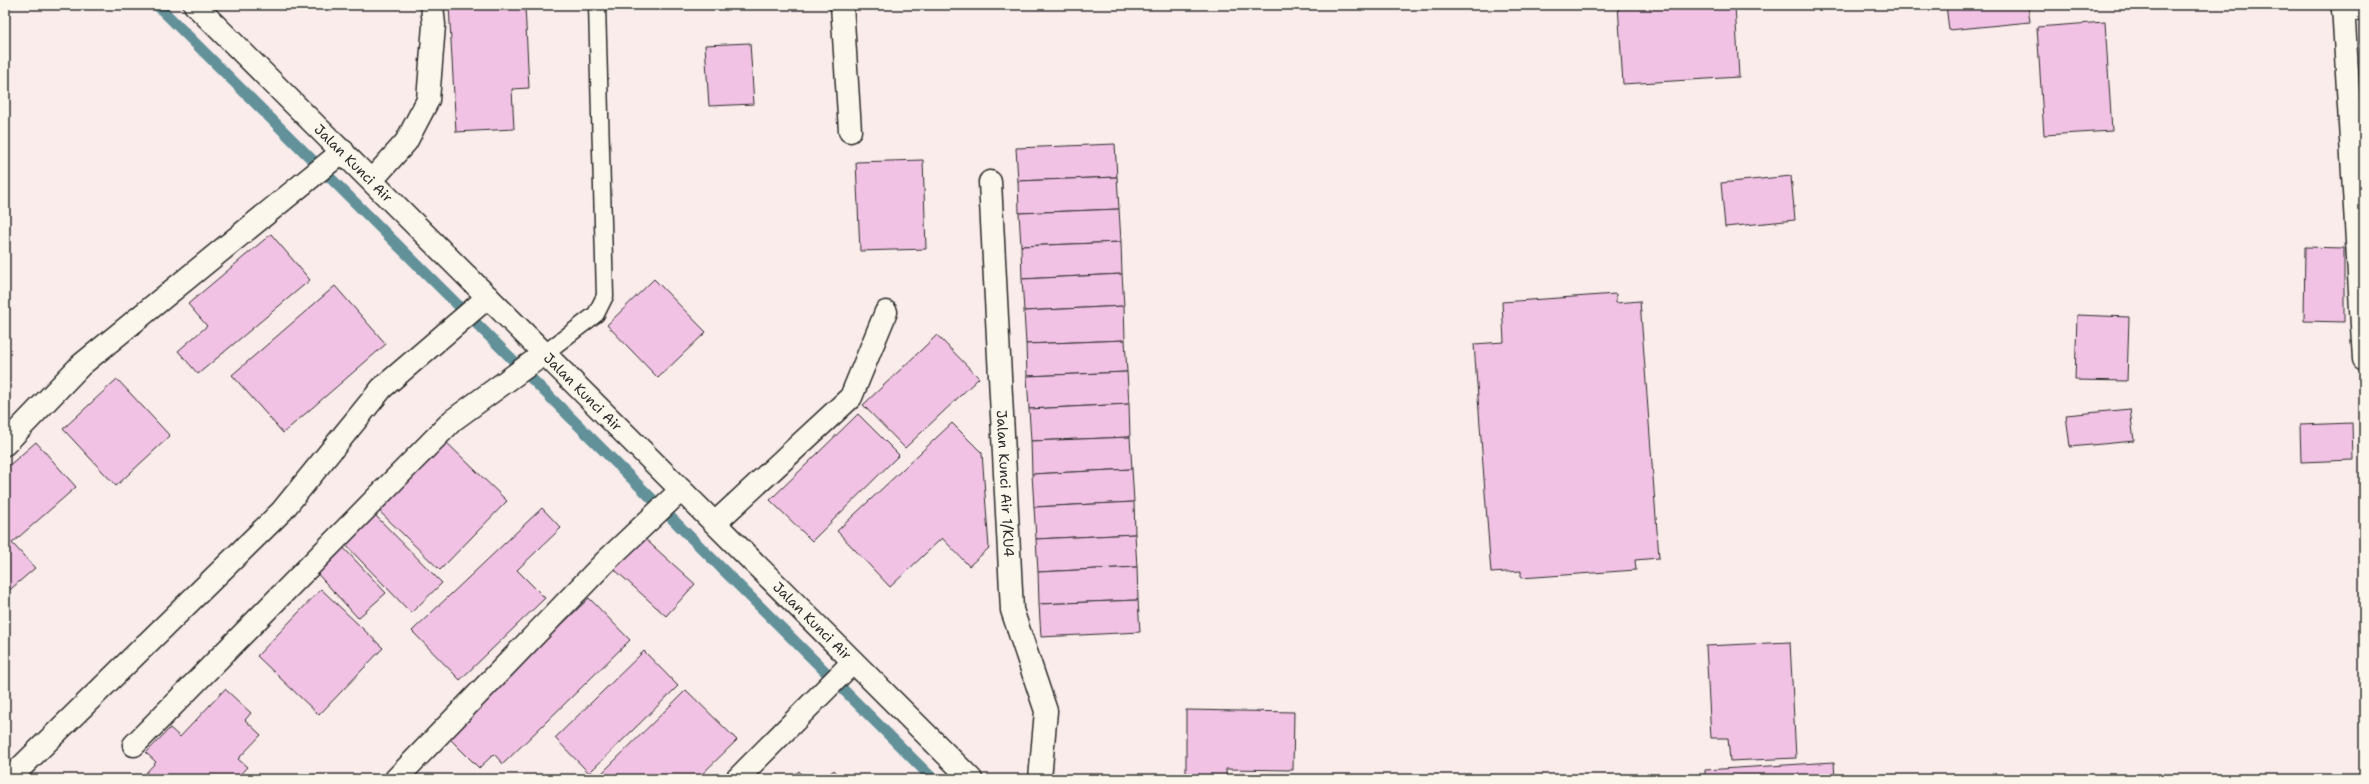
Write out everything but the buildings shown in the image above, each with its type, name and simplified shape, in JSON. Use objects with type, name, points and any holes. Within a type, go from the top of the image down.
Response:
[{"type":"street","name":"Jalan Kunci Air","points":[[195,5],[338,155],[372,180],[483,301],[677,495],[715,523],[849,666],[971,779]]},
{"type":"street","points":[[372,180],[406,142],[428,100],[434,25],[432,5]]},
{"type":"street","points":[[842,5],[850,131]]},
{"type":"street","points":[[2350,8],[2363,345]]},
{"type":"street","points":[[5,444],[81,365],[338,155]]},
{"type":"street","name":"Jalan Kunci Air 1/KU4","points":[[990,182],[1012,610],[1046,711],[1040,779]]},
{"type":"street","points":[[9,779],[282,511],[382,388],[483,301]]},
{"type":"street","points":[[715,523],[847,402],[886,312]]},
{"type":"street","points":[[134,744],[453,420],[540,357]]},
{"type":"street","points":[[396,779],[607,560],[677,495]]},
{"type":"street","points":[[737,779],[849,666]]},
{"type":"lane","points":[[540,357],[596,314],[605,296],[597,5]]},
{"type":"waterway","points":[[157,5],[933,779]]}]
